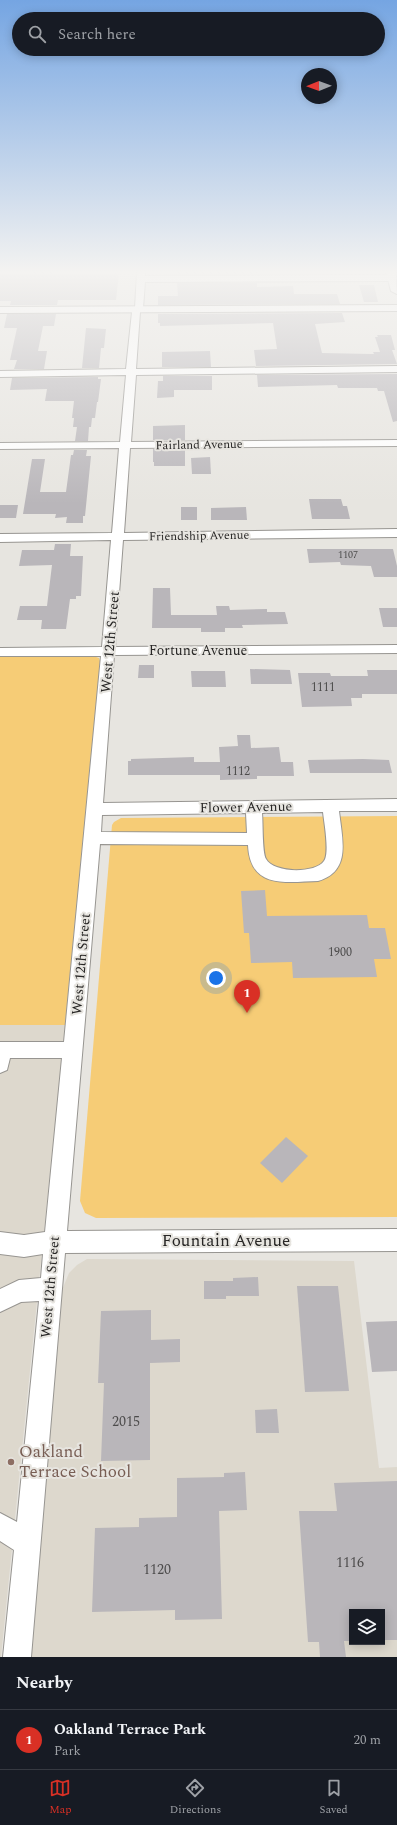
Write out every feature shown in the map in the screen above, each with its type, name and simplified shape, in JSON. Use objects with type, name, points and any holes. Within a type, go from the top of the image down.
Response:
[{"type":"street","name":"West 12th Street","points":[[17,1657],[54,1242],[93,838],[134,349]]},
{"type":"street","points":[[0,374],[397,369]]},
{"type":"street","name":"Fairland Avenue","points":[[0,446],[397,443]]},
{"type":"street","name":"Friendship Avenue","points":[[0,538],[397,533]]},
{"type":"street","name":"Fortune Avenue","points":[[0,652],[397,649]]},
{"type":"street","name":"Flower Avenue","points":[[95,809],[397,804]]},
{"type":"street","points":[[254,807],[257,859],[265,870],[280,876],[318,875],[332,864],[335,852],[330,806]]},
{"type":"street","points":[[93,838],[256,839]]},
{"type":"street","points":[[1,1055],[73,1050]]},
{"type":"street","name":"Fountain Avenue","points":[[0,1243],[24,1246],[54,1242],[397,1240]]},
{"type":"street","points":[[0,1301],[19,1291],[50,1289]]},
{"type":"street","points":[[0,1526],[26,1544]]},
{"type":"shaded area","points":[[0,656],[93,656],[99,658],[100,661],[65,1025],[0,1025]]},
{"type":"shaded area","points":[[397,816],[397,1217],[96,1218],[85,1213],[80,1201],[112,825],[114,822],[121,818]]},
{"type":"shaded area","name":"Oakland Terrace School","points":[[0,1025],[65,1025],[1,1657],[0,1657]]},
{"type":"shaded area","points":[[87,1259],[354,1261],[379,1468],[397,1467],[397,1657],[31,1657],[62,1290],[69,1273],[77,1265]]},
{"type":"building","points":[[12,349],[38,349],[38,351],[47,351],[44,369],[14,369],[17,360],[10,360]]},
{"type":"building","points":[[84,349],[101,349],[99,368],[82,368]]},
{"type":"building","points":[[321,349],[322,353],[374,354],[373,352],[380,352],[379,349],[395,349],[392,350],[397,364],[256,366],[254,350]]},
{"type":"building","points":[[210,351],[211,367],[162,367],[162,352]]},
{"type":"building","points":[[397,374],[397,421],[393,422],[384,391],[378,391],[377,388],[338,388],[337,385],[258,387],[257,375]]},
{"type":"building","points":[[163,376],[212,376],[212,390],[174,390],[174,397],[157,398],[158,381],[163,381]]},
{"type":"building","points":[[98,377],[98,379],[101,379],[98,402],[95,418],[92,418],[91,427],[89,427],[88,441],[75,441],[77,427],[73,427],[74,418],[72,418],[74,401],[45,401],[47,389],[10,390],[12,378]]},
{"type":"building","points":[[185,425],[185,440],[153,440],[153,426]]},
{"type":"building","points":[[153,449],[185,449],[185,466],[154,466]]},
{"type":"building","points":[[74,450],[87,450],[86,456],[91,456],[83,523],[66,523],[67,517],[55,518],[56,514],[23,514],[32,459],[45,459],[40,492],[66,492],[71,455],[73,455]]},
{"type":"building","points":[[210,457],[211,474],[192,474],[191,458]]},
{"type":"building","points":[[309,499],[341,499],[343,506],[347,506],[350,519],[312,519]]},
{"type":"building","points":[[0,505],[18,505],[16,518],[0,518]]},
{"type":"building","points":[[181,507],[197,507],[197,520],[181,520]]},
{"type":"building","points":[[246,507],[247,520],[211,520],[211,508]]},
{"type":"building","points":[[55,544],[71,544],[70,556],[83,556],[81,596],[76,596],[76,599],[70,599],[66,629],[41,629],[42,620],[17,620],[20,606],[47,606],[52,565],[19,566],[22,550],[54,550]]},
{"type":"building","points":[[307,549],[393,549],[397,566],[397,577],[374,577],[371,566],[341,565],[340,562],[309,563]]},
{"type":"building","points":[[153,588],[170,588],[171,615],[217,615],[216,606],[229,606],[230,610],[267,609],[267,612],[285,612],[288,624],[242,625],[243,628],[225,628],[225,632],[201,632],[201,628],[152,628]]},
{"type":"building","points":[[379,608],[397,608],[397,627],[383,627]]},
{"type":"building","points":[[139,665],[154,665],[154,678],[138,678]]},
{"type":"building","points":[[250,669],[290,670],[292,684],[251,684]]},
{"type":"building","points":[[367,670],[397,670],[397,694],[362,694],[362,698],[351,698],[352,706],[302,707],[298,673],[330,673],[331,676],[368,676]]},
{"type":"building","points":[[191,671],[225,671],[226,687],[192,687]]},
{"type":"building","points":[[237,735],[250,735],[251,748],[279,747],[281,762],[293,762],[294,776],[257,776],[257,779],[220,780],[220,775],[128,775],[128,761],[131,761],[131,759],[194,757],[194,762],[220,762],[219,747],[238,746]]},
{"type":"building","points":[[308,760],[389,760],[392,773],[310,773]]},
{"type":"building","points":[[265,890],[267,916],[367,915],[369,928],[385,928],[391,959],[374,959],[377,977],[293,978],[292,962],[251,963],[249,933],[244,933],[241,891]]},
{"type":"building","points":[[286,1137],[308,1156],[282,1183],[260,1163]]},
{"type":"building","points":[[258,1277],[259,1296],[226,1296],[226,1299],[204,1299],[204,1281],[233,1281],[233,1278]]},
{"type":"building","points":[[297,1286],[338,1286],[349,1391],[305,1392]]},
{"type":"building","points":[[151,1310],[151,1340],[180,1339],[180,1362],[150,1363],[150,1460],[101,1461],[104,1383],[98,1383],[101,1311]]},
{"type":"building","points":[[397,1321],[397,1371],[372,1372],[366,1322]]},
{"type":"building","points":[[277,1409],[279,1433],[256,1433],[255,1410]]},
{"type":"building","points":[[245,1472],[247,1510],[219,1511],[222,1619],[175,1620],[175,1610],[92,1612],[95,1528],[139,1527],[139,1518],[177,1517],[177,1478],[224,1477],[224,1473]]},
{"type":"building","points":[[397,1481],[397,1640],[385,1640],[385,1609],[349,1609],[349,1641],[344,1641],[346,1657],[320,1657],[319,1642],[308,1642],[299,1511],[337,1511],[334,1483]]},
{"type":"place","name":"Oakland Terrace Park","points":[[247,1013]]},
{"type":"place","name":"Oakland Terrace School","points":[[11,1462]]}]
